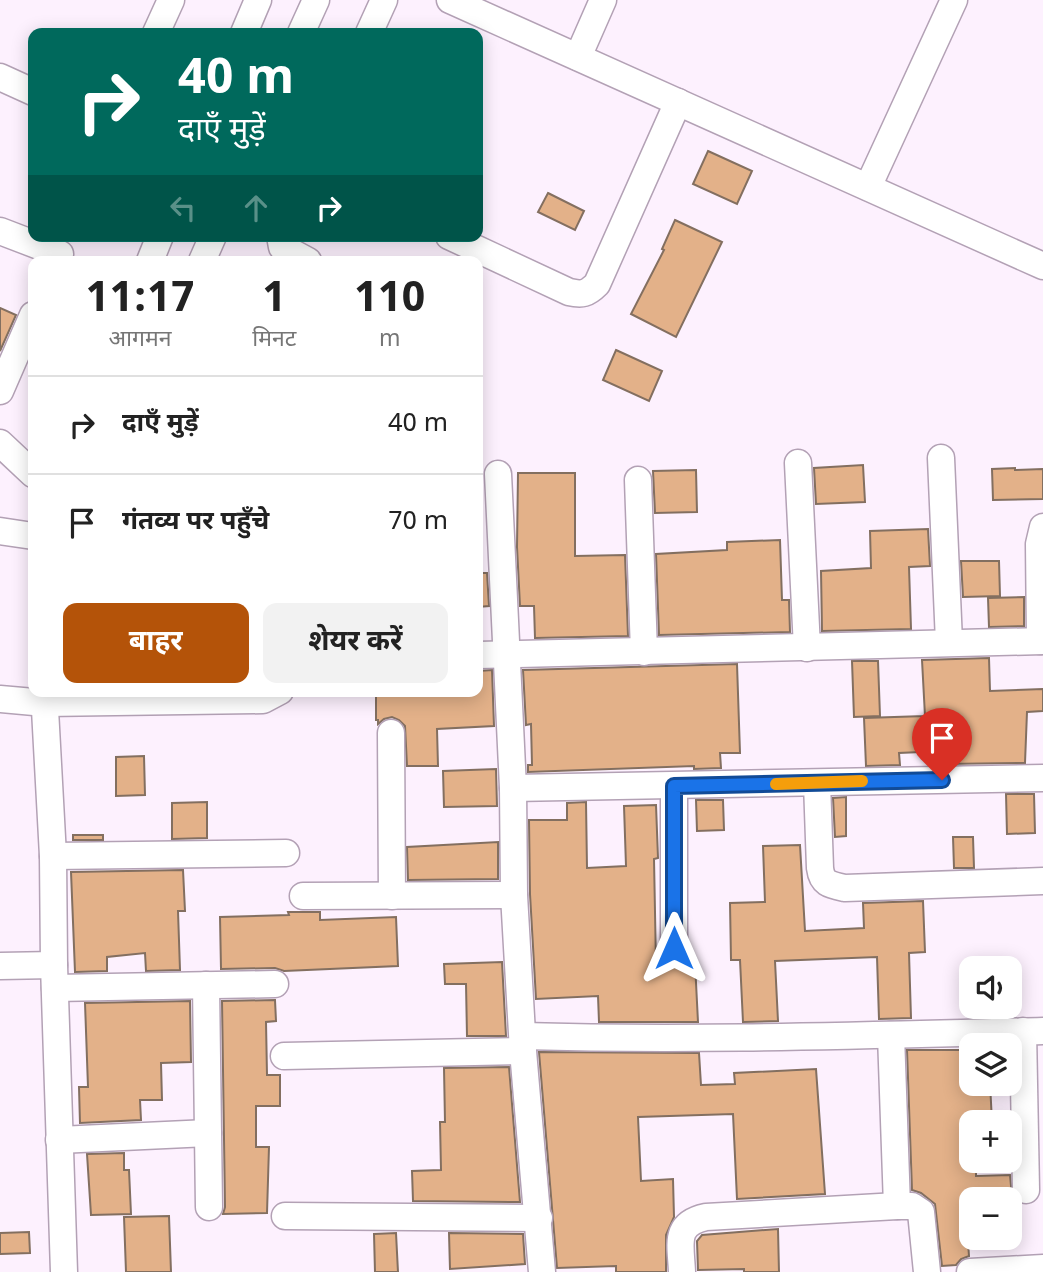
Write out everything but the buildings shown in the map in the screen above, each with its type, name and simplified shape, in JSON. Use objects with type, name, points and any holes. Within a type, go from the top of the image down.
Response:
[{"type":"street","points":[[158,28],[171,0]]},
{"type":"street","points":[[246,28],[258,0]]},
{"type":"street","points":[[303,28],[316,0]]},
{"type":"street","points":[[371,28],[384,0]]},
{"type":"street","points":[[450,0],[1043,265]]},
{"type":"street","points":[[578,57],[603,0]]},
{"type":"street","points":[[868,187],[954,0]]},
{"type":"street","points":[[0,77],[28,90]]},
{"type":"street","points":[[462,242],[569,292],[589,292],[597,284],[678,102]]},
{"type":"street","points":[[0,231],[28,240]]},
{"type":"street","points":[[35,242],[61,250]]},
{"type":"street","points":[[281,242],[282,247],[299,256]]},
{"type":"street","points":[[0,391],[28,327]]},
{"type":"street","points":[[0,443],[28,469]]},
{"type":"street","points":[[941,458],[949,642]]},
{"type":"street","points":[[798,463],[807,648]]},
{"type":"street","points":[[498,474],[513,788],[514,895],[542,1272]]},
{"type":"street","points":[[638,480],[644,652]]},
{"type":"street","points":[[483,655],[1042,641],[1039,544],[1043,527]]},
{"type":"street","points":[[0,531],[28,535]]},
{"type":"street","points":[[44,697],[54,856],[64,1272]]},
{"type":"street","points":[[0,698],[262,700],[268,697]]},
{"type":"street","points":[[391,733],[392,896]]},
{"type":"street","points":[[513,788],[1043,778]]},
{"type":"street","points":[[817,783],[820,868],[821,877],[827,884],[845,888],[1043,881]]},
{"type":"street","points":[[674,786],[674,948]]},
{"type":"street","points":[[54,856],[286,853]]},
{"type":"street","points":[[303,896],[514,895]]},
{"type":"street","points":[[0,966],[55,976],[206,985],[275,984]]},
{"type":"street","points":[[206,985],[209,1207]]},
{"type":"street","points":[[284,1056],[639,1039],[1033,1031],[1026,1190]]},
{"type":"street","points":[[891,1035],[897,1206]]},
{"type":"street","points":[[59,1140],[208,1133]]},
{"type":"street","points":[[682,1272],[681,1237],[685,1226],[692,1220],[897,1206],[912,1206],[921,1212],[927,1272]]},
{"type":"street","points":[[285,1216],[538,1218]]},
{"type":"street","points":[[970,1272],[1043,1268]]},
{"type":"slow traffic","points":[[776,784],[862,781]]},
{"type":"route","points":[[674,948],[674,786],[942,780]]}]
